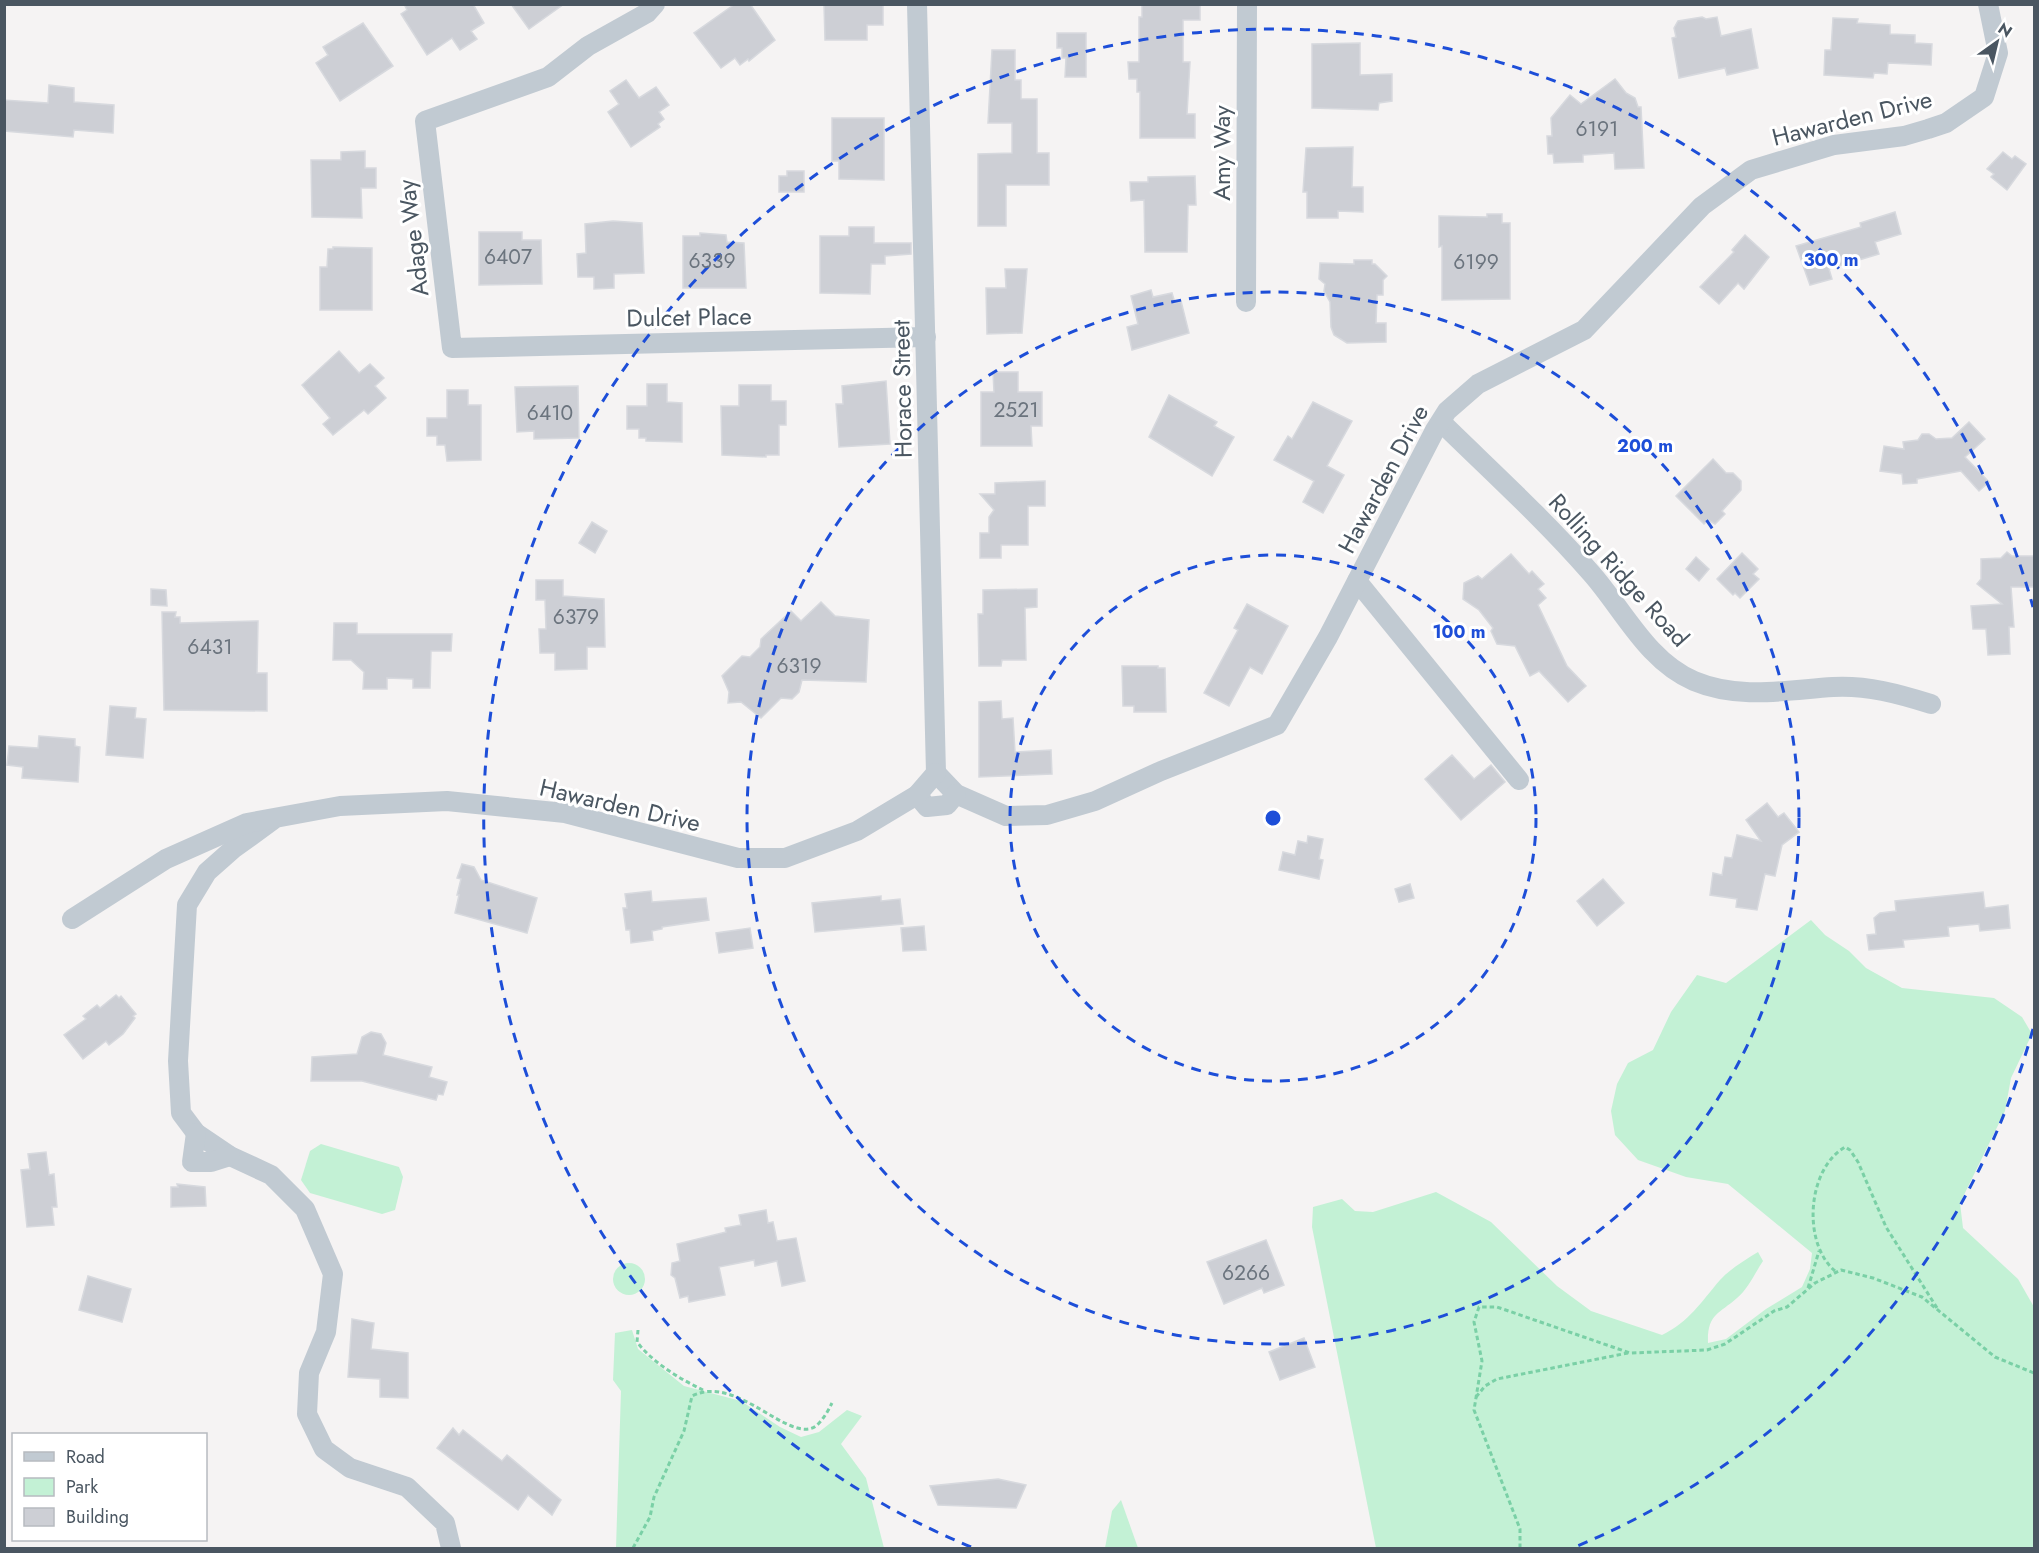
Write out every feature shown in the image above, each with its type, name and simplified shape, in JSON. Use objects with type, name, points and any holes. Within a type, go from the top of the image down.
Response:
[{"type":"street","name":"Adage Way","points":[[452,348],[425,121],[548,77],[588,46],[647,13],[655,4]]},
{"type":"street","name":"Horace Street","points":[[917,4],[936,773]]},
{"type":"street","name":"Amy Way","points":[[1246,302],[1247,4]]},
{"type":"street","name":"Hawarden Drive","points":[[72,919],[166,859],[247,823],[340,806],[447,801],[565,813],[738,858],[785,858],[857,831],[917,795],[936,773],[956,794],[1006,816],[1047,815],[1095,801],[1161,771],[1277,725],[1357,581],[1441,422],[1458,400],[1478,384],[1584,330],[1702,206],[1751,170],[1834,145],[1904,136],[1928,129],[1946,123],[1984,97],[1998,53],[1988,4]]},
{"type":"street","name":"Dulcet Place","points":[[452,348],[926,337]]},
{"type":"street","name":"Rolling Ridge Road","points":[[1441,422],[1592,574],[1631,626],[1665,663],[1694,681],[1734,691],[1784,693],[1834,687],[1861,688],[1889,691],[1931,704]]},
{"type":"street","points":[[1357,581],[1519,780]]},
{"type":"street","points":[[917,795],[927,807],[947,805],[956,794]]},
{"type":"street","points":[[278,817],[233,849],[207,872],[188,905],[178,1061],[181,1113],[196,1134],[230,1156],[272,1175],[305,1209],[333,1274],[326,1332],[309,1373],[306,1414],[324,1449],[350,1468],[407,1488],[445,1523],[452,1548]]},
{"type":"path","points":[[1807,1290],[1820,1249],[1814,1197],[1820,1178],[1828,1164],[1837,1152],[1845,1148],[1850,1150],[1858,1162],[1886,1227],[1940,1312]]},
{"type":"path","points":[[1820,1249],[1836,1272]]},
{"type":"path","points":[[1475,1398],[1485,1386],[1497,1379],[1630,1353],[1707,1350],[1725,1344],[1774,1311],[1787,1306],[1822,1278],[1836,1272],[1857,1273],[1907,1289],[1922,1297],[1995,1357],[2034,1372]]},
{"type":"path","points":[[1520,1548],[1520,1529],[1476,1419],[1475,1398],[1482,1361],[1474,1322],[1479,1307],[1497,1307],[1630,1353]]},
{"type":"path","points":[[638,1330],[637,1342],[644,1351],[687,1383],[703,1390],[744,1398],[791,1428],[803,1430],[815,1427],[832,1403]]},
{"type":"path","points":[[633,1548],[650,1517],[654,1497],[684,1431],[692,1396],[703,1390]]},
{"type":"green space","points":[[1811,920],[1825,935],[1849,951],[1866,968],[1902,988],[1994,998],[2022,1017],[2032,1034],[2011,1078],[2005,1111],[1960,1203],[1963,1228],[2018,1279],[2034,1307],[2034,1548],[1376,1548],[1312,1227],[1313,1207],[1342,1199],[1355,1211],[1373,1212],[1436,1192],[1491,1222],[1557,1286],[1591,1311],[1662,1335],[1687,1318],[1728,1272],[1758,1252],[1763,1261],[1748,1286],[1712,1320],[1708,1343],[1726,1339],[1766,1309],[1802,1287],[1810,1269],[1812,1253],[1728,1184],[1686,1177],[1638,1160],[1615,1135],[1611,1111],[1617,1084],[1628,1063],[1653,1050],[1671,1012],[1697,975],[1726,983]]},
{"type":"green space","points":[[321,1144],[399,1167],[403,1177],[395,1210],[382,1214],[310,1193],[301,1180],[310,1151]]},
{"type":"green space","points":[[629,1263],[640,1268],[645,1279],[640,1290],[629,1295],[618,1290],[613,1279],[618,1268]]},
{"type":"green space","points":[[632,1330],[638,1349],[684,1386],[741,1401],[780,1427],[801,1437],[819,1432],[847,1410],[862,1416],[841,1444],[866,1478],[884,1548],[616,1548],[621,1391],[613,1380],[615,1333]]},
{"type":"green space","points":[[1121,1500],[1138,1548],[1105,1548],[1112,1511]]},
{"type":"building","points":[[404,4],[473,4],[484,23],[471,31],[477,39],[460,50],[452,38],[427,55],[401,14],[407,10]]},
{"type":"building","points":[[511,4],[564,4],[529,29]]},
{"type":"building","points":[[735,4],[750,4],[775,40],[749,61],[748,59],[740,65],[735,58],[721,68],[694,33]]},
{"type":"building","points":[[1142,4],[1200,4],[1200,20],[1183,20],[1183,62],[1190,62],[1187,114],[1195,114],[1195,138],[1140,138],[1140,92],[1137,92],[1137,79],[1129,79],[1128,62],[1139,62],[1139,17],[1142,17]]},
{"type":"building","points":[[824,5],[883,5],[883,25],[867,25],[867,40],[825,40]]},
{"type":"building","points":[[1702,17],[1706,19],[1717,17],[1721,36],[1751,29],[1758,68],[1727,75],[1725,68],[1679,78],[1672,38],[1676,37],[1674,28],[1678,21]]},
{"type":"building","points":[[1833,18],[1858,19],[1857,23],[1890,25],[1890,34],[1915,35],[1915,43],[1932,44],[1931,65],[1888,63],[1887,74],[1874,73],[1873,78],[1824,75],[1825,50],[1831,50]]},
{"type":"building","points":[[363,23],[393,66],[340,101],[316,63],[328,55],[323,47]]},
{"type":"building","points":[[1057,33],[1086,33],[1086,77],[1065,77],[1066,58],[1062,58],[1062,48],[1057,48]]},
{"type":"building","points":[[1360,43],[1360,75],[1392,74],[1392,101],[1379,103],[1378,110],[1312,108],[1312,44]]},
{"type":"building","points":[[992,50],[1015,50],[1015,80],[1021,80],[1021,99],[1037,99],[1037,153],[1049,153],[1049,185],[1006,185],[1006,226],[978,226],[978,154],[1012,153],[1012,123],[988,123]]},
{"type":"building","points":[[1615,79],[1626,93],[1635,98],[1638,107],[1641,107],[1644,168],[1615,169],[1614,153],[1583,155],[1583,162],[1554,163],[1553,154],[1548,154],[1547,136],[1552,136],[1551,118],[1570,95],[1581,104]]},
{"type":"building","points":[[626,80],[639,98],[656,87],[669,105],[659,112],[664,119],[658,124],[660,127],[631,147],[608,112],[619,104],[610,91]]},
{"type":"building","points":[[49,85],[74,88],[74,102],[114,105],[113,133],[74,130],[73,137],[4,131],[4,100],[48,103]]},
{"type":"building","points":[[832,118],[884,118],[884,180],[839,179],[839,161],[832,161]]},
{"type":"building","points":[[1353,147],[1352,187],[1363,187],[1363,212],[1338,211],[1338,218],[1307,218],[1307,192],[1303,192],[1306,148]]},
{"type":"building","points":[[365,151],[365,168],[376,168],[376,188],[361,188],[362,218],[312,217],[311,160],[341,160],[341,152]]},
{"type":"building","points":[[2003,152],[2012,159],[2015,156],[2026,164],[2007,190],[1991,177],[1994,174],[1987,169]]},
{"type":"building","points":[[787,171],[804,171],[804,192],[779,192],[779,176],[787,176]]},
{"type":"building","points":[[1195,176],[1196,205],[1188,205],[1187,252],[1145,252],[1144,200],[1131,201],[1130,182],[1148,182],[1148,177]]},
{"type":"building","points":[[1895,212],[1901,234],[1875,242],[1879,254],[1829,269],[1832,279],[1810,285],[1796,246],[1861,227],[1860,223]]},
{"type":"building","points":[[1487,214],[1502,214],[1502,223],[1510,223],[1510,299],[1442,300],[1442,246],[1439,247],[1439,216],[1487,217]]},
{"type":"building","points":[[613,221],[642,223],[644,273],[614,274],[614,288],[594,289],[594,277],[578,277],[577,254],[586,253],[585,224]]},
{"type":"building","points":[[849,227],[874,227],[874,243],[911,243],[911,254],[885,256],[885,264],[871,264],[870,294],[820,293],[820,236],[849,236]]},
{"type":"building","points":[[479,232],[522,232],[522,240],[541,240],[542,284],[479,285]]},
{"type":"building","points":[[700,233],[726,235],[727,242],[744,243],[746,288],[683,288],[683,236],[700,236]]},
{"type":"building","points":[[1745,235],[1769,257],[1744,289],[1738,283],[1719,304],[1700,287],[1734,252],[1732,250]]},
{"type":"building","points":[[333,247],[372,248],[372,310],[320,310],[320,267],[327,267],[328,249],[333,249]]},
{"type":"building","points":[[1354,260],[1372,260],[1372,264],[1375,264],[1387,276],[1383,280],[1383,295],[1377,295],[1376,323],[1386,323],[1386,342],[1347,343],[1334,335],[1331,327],[1330,302],[1324,291],[1325,284],[1319,279],[1320,263],[1354,264]]},
{"type":"building","points":[[1005,269],[1027,269],[1022,333],[987,334],[986,288],[1006,288]]},
{"type":"building","points":[[1151,290],[1153,297],[1172,293],[1175,303],[1181,301],[1189,333],[1132,350],[1127,327],[1138,324],[1131,296]]},
{"type":"building","points":[[339,351],[359,373],[370,364],[384,378],[375,386],[386,398],[368,414],[364,410],[333,435],[323,424],[330,418],[302,385]]},
{"type":"building","points":[[993,372],[1018,372],[1018,392],[1042,392],[1042,426],[1031,426],[1032,446],[981,446],[981,392],[994,392]]},
{"type":"building","points":[[886,381],[890,444],[839,447],[836,404],[843,404],[842,386]]},
{"type":"building","points":[[647,384],[667,384],[667,402],[682,403],[682,442],[646,441],[646,438],[639,438],[639,429],[627,429],[627,406],[647,406]]},
{"type":"building","points":[[739,385],[771,385],[771,401],[786,401],[786,425],[779,425],[779,455],[766,455],[766,457],[722,455],[721,406],[739,406]]},
{"type":"building","points":[[578,386],[579,438],[534,439],[534,431],[517,432],[515,387]]},
{"type":"building","points":[[447,390],[468,390],[468,405],[481,405],[481,460],[447,461],[445,445],[437,445],[437,436],[427,436],[427,418],[447,418]]},
{"type":"building","points":[[1169,395],[1217,422],[1214,426],[1234,437],[1212,476],[1149,437]]},
{"type":"building","points":[[1313,402],[1352,421],[1327,466],[1344,475],[1323,513],[1303,502],[1314,481],[1274,460],[1288,436],[1292,439]]},
{"type":"building","points":[[1969,422],[1985,439],[1965,457],[1989,482],[1979,491],[1961,471],[1917,479],[1917,483],[1903,484],[1902,474],[1880,471],[1884,446],[1904,449],[1903,442],[1918,440],[1922,434],[1929,434],[1936,439],[1952,438]]},
{"type":"building","points":[[1713,459],[1726,473],[1733,473],[1741,481],[1741,490],[1722,511],[1725,514],[1715,524],[1708,520],[1704,524],[1676,496]]},
{"type":"building","points":[[1045,481],[1045,506],[1028,506],[1028,545],[1001,545],[1001,558],[980,558],[980,533],[989,533],[989,517],[994,510],[980,494],[995,494],[995,483]]},
{"type":"building","points":[[592,522],[607,531],[595,553],[579,543]]},
{"type":"building","points":[[2007,552],[2012,556],[2034,556],[2034,587],[2011,587],[2014,627],[2009,627],[2010,654],[1988,655],[1986,629],[1973,629],[1971,606],[2002,604],[1977,584],[1981,579],[1981,559],[2001,558]]},
{"type":"building","points":[[1742,553],[1758,569],[1753,574],[1759,579],[1740,598],[1735,593],[1733,595],[1717,579]]},
{"type":"building","points":[[1511,554],[1529,574],[1532,571],[1544,584],[1538,589],[1546,598],[1538,605],[1567,666],[1586,686],[1568,702],[1539,671],[1530,676],[1515,646],[1497,644],[1491,631],[1493,628],[1479,610],[1463,599],[1464,583],[1478,576],[1482,579]]},
{"type":"building","points":[[1696,557],[1709,569],[1699,581],[1686,569]]},
{"type":"building","points":[[536,580],[563,580],[563,596],[604,599],[605,647],[587,647],[587,669],[555,670],[555,653],[540,653],[539,629],[546,629],[545,600],[536,600]]},
{"type":"building","points":[[151,589],[166,590],[167,606],[151,605]]},
{"type":"building","points":[[1037,589],[1037,607],[1025,608],[1026,660],[1002,660],[1001,666],[979,666],[978,614],[983,614],[983,590]]},
{"type":"building","points":[[821,602],[835,616],[869,620],[866,682],[802,680],[799,692],[792,699],[781,698],[761,718],[741,702],[728,703],[729,692],[722,676],[742,656],[750,657],[760,647],[761,639],[791,611],[801,621]]},
{"type":"building","points":[[1247,604],[1288,626],[1262,674],[1250,667],[1229,706],[1204,693],[1238,630],[1234,628]]},
{"type":"building","points":[[162,612],[176,612],[175,617],[180,617],[180,623],[258,621],[257,673],[267,673],[267,711],[164,710]]},
{"type":"building","points":[[334,623],[357,623],[357,634],[452,634],[451,651],[431,651],[430,688],[413,688],[413,679],[387,678],[387,689],[363,689],[364,672],[351,660],[333,660]]},
{"type":"building","points":[[1122,666],[1165,668],[1166,712],[1134,712],[1134,706],[1123,706]]},
{"type":"building","points":[[1001,701],[1002,719],[1013,718],[1015,752],[1051,750],[1052,774],[979,777],[979,702]]},
{"type":"building","points":[[110,706],[136,708],[135,718],[146,719],[143,758],[106,755]]},
{"type":"building","points":[[39,736],[75,739],[75,746],[80,747],[78,782],[22,778],[23,767],[7,765],[9,746],[38,748]]},
{"type":"building","points":[[1452,755],[1474,779],[1491,765],[1505,782],[1461,820],[1425,779]]},
{"type":"building","points":[[1767,803],[1778,817],[1784,813],[1799,832],[1782,845],[1775,876],[1765,874],[1757,910],[1736,907],[1737,899],[1710,895],[1713,873],[1722,875],[1725,857],[1732,858],[1737,835],[1761,841],[1746,820]]},
{"type":"building","points":[[1308,836],[1323,839],[1319,859],[1323,860],[1319,879],[1279,870],[1283,852],[1295,855],[1298,841],[1307,843]]},
{"type":"building","points":[[462,864],[474,867],[481,880],[537,898],[527,933],[455,913],[461,879],[457,878]]},
{"type":"building","points":[[1603,879],[1624,903],[1597,926],[1577,901]]},
{"type":"building","points":[[1410,884],[1414,898],[1399,902],[1395,889]]},
{"type":"building","points":[[651,891],[652,902],[706,898],[709,920],[662,927],[662,929],[652,931],[653,940],[631,943],[630,930],[626,930],[623,908],[627,908],[625,894]]},
{"type":"building","points":[[1983,892],[1985,908],[2008,905],[2010,928],[1980,931],[1979,924],[1948,927],[1949,936],[1903,940],[1904,947],[1869,950],[1867,935],[1876,934],[1874,918],[1880,913],[1896,911],[1895,901]]},
{"type":"building","points":[[881,896],[881,901],[900,899],[903,924],[815,932],[812,903]]},
{"type":"building","points":[[924,926],[926,950],[903,951],[901,928]]},
{"type":"building","points":[[750,928],[753,948],[719,953],[716,933]]},
{"type":"building","points":[[116,995],[119,998],[121,996],[136,1014],[133,1016],[135,1018],[123,1034],[109,1045],[106,1041],[83,1059],[64,1035],[86,1019],[83,1016],[97,1005],[100,1008]]},
{"type":"building","points":[[371,1032],[381,1034],[386,1043],[383,1055],[432,1067],[429,1077],[447,1082],[443,1095],[438,1094],[436,1100],[362,1081],[311,1081],[312,1057],[357,1054],[362,1037]]},
{"type":"building","points":[[46,1152],[49,1175],[54,1174],[57,1207],[52,1207],[54,1225],[27,1227],[21,1170],[30,1169],[28,1154]]},
{"type":"building","points":[[177,1184],[205,1187],[206,1206],[171,1207],[171,1187],[178,1187]]},
{"type":"building","points":[[766,1210],[768,1223],[773,1222],[777,1241],[796,1238],[805,1281],[782,1286],[777,1261],[755,1266],[754,1260],[719,1267],[725,1295],[689,1302],[688,1296],[680,1298],[675,1278],[671,1275],[672,1263],[680,1261],[677,1244],[726,1232],[725,1228],[741,1225],[739,1215]]},
{"type":"building","points":[[1266,1240],[1284,1285],[1264,1293],[1262,1288],[1224,1304],[1207,1262]]},
{"type":"building","points":[[88,1276],[131,1289],[122,1322],[79,1310]]},
{"type":"building","points":[[352,1319],[374,1323],[371,1349],[408,1353],[408,1398],[380,1397],[380,1379],[348,1377]]},
{"type":"building","points":[[1304,1338],[1315,1367],[1280,1380],[1269,1352]]},
{"type":"building","points":[[453,1428],[459,1435],[463,1430],[502,1461],[507,1455],[561,1500],[552,1515],[528,1495],[518,1510],[437,1448]]},
{"type":"building","points":[[998,1479],[1026,1485],[1016,1508],[938,1505],[930,1486]]}]
